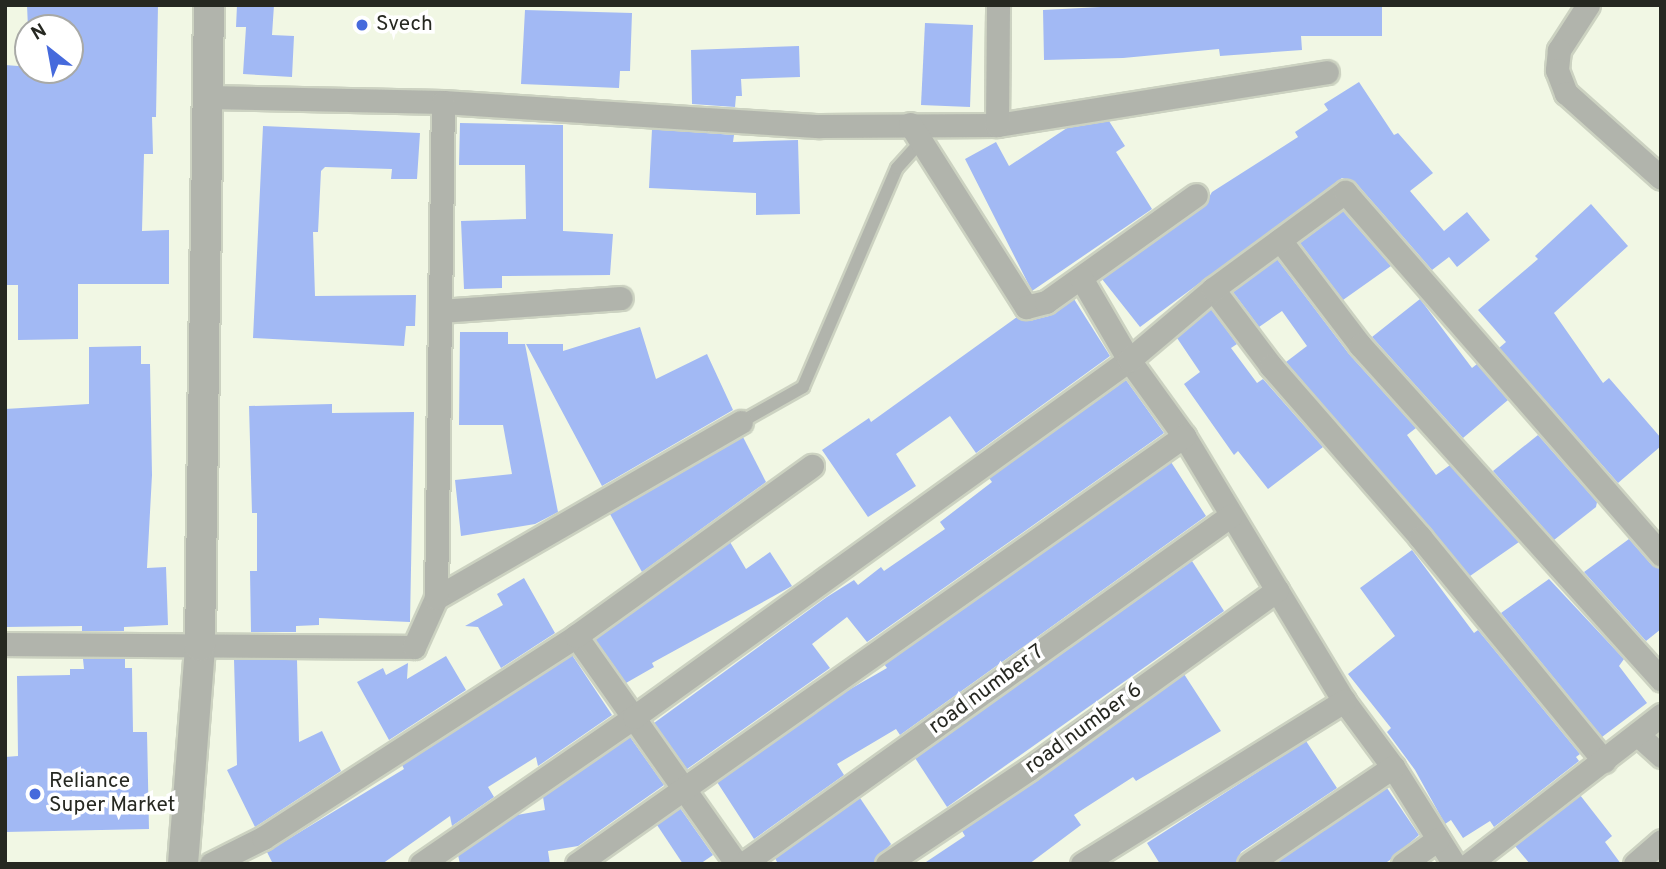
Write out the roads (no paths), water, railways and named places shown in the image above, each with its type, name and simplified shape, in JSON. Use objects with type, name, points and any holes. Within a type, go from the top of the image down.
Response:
[{"type":"street","points":[[183,864],[200,646],[209,5]]},
{"type":"street","points":[[997,125],[998,5]]},
{"type":"street","points":[[1588,5],[1559,50],[1558,70],[1566,93],[1661,178]]},
{"type":"street","points":[[209,97],[443,102],[915,133],[997,125],[1327,72]]},
{"type":"street","points":[[5,644],[414,647],[436,598],[443,102]]},
{"type":"street","points":[[915,133],[1026,307],[1045,302],[1196,195]]},
{"type":"street","points":[[421,864],[634,718],[1129,360],[1213,289],[1345,191],[1661,554]]},
{"type":"street","points":[[1280,240],[1360,345],[1661,679]]},
{"type":"street","points":[[1081,278],[1129,360],[1184,436],[1344,701],[1393,767],[1454,864]]},
{"type":"street","points":[[1213,289],[1271,366],[1420,537],[1604,761]]},
{"type":"street","points":[[442,311],[621,298]]},
{"type":"street","points":[[436,598],[741,422]]},
{"type":"street","points":[[577,864],[685,791],[1184,436]]},
{"type":"street","points":[[211,864],[263,838],[576,636],[812,466]]},
{"type":"street","name":"road number 7","points":[[743,864],[1230,516]]},
{"type":"street","name":"road number 6","points":[[887,864],[1029,769],[1277,590]]},
{"type":"street","points":[[576,636],[737,864]]},
{"type":"street","points":[[1082,864],[1344,701]]},
{"type":"street","points":[[1469,864],[1661,715]]},
{"type":"street","points":[[1638,735],[1661,756]]},
{"type":"street","points":[[1250,864],[1393,767]]},
{"type":"street","points":[[1403,864],[1438,839]]},
{"type":"street","points":[[1635,864],[1661,841]]},
{"type":"lane","points":[[741,422],[803,387],[897,168],[915,133]]},
{"type":"place","name":"Svech","points":[[362,25]]},
{"type":"place","name":"Reliance Super Market","points":[[35,794]]}]
